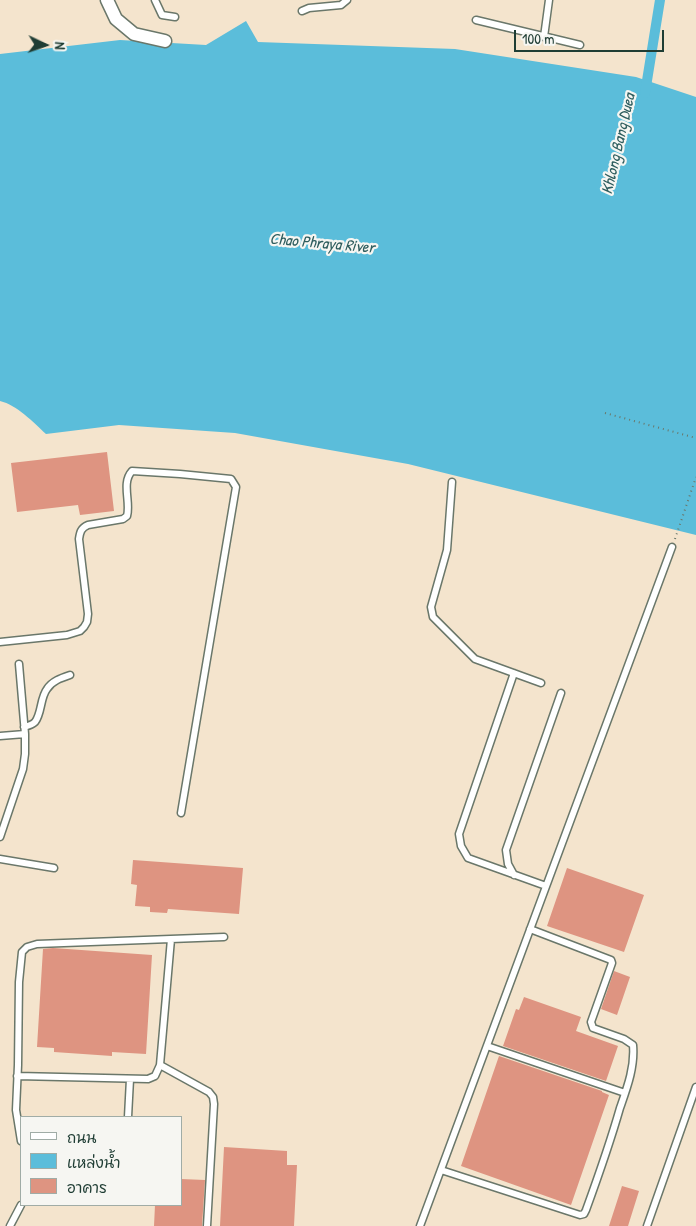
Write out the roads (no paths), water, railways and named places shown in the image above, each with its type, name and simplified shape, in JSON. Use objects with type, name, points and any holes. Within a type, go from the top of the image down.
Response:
[{"type":"street","points":[[107,0],[116,19],[134,34],[165,41]]},
{"type":"lane","points":[[155,0],[162,15],[175,17]]},
{"type":"lane","points":[[302,10],[341,5],[347,0]]},
{"type":"lane","points":[[544,37],[549,0]]},
{"type":"lane","points":[[476,20],[580,45]]},
{"type":"lane","points":[[0,642],[67,634],[84,628],[88,614],[79,539],[80,532],[82,528],[88,525],[123,519],[127,516],[129,511],[127,482],[132,471],[231,479],[236,487],[181,813]]},
{"type":"lane","points":[[452,482],[447,550],[431,607],[433,617],[475,660],[541,683]]},
{"type":"lane","points":[[420,1226],[672,548]]},
{"type":"lane","points":[[0,837],[23,769],[25,754],[19,664]]},
{"type":"lane","points":[[514,673],[459,834],[461,846],[468,858],[546,886]]},
{"type":"lane","points":[[0,736],[24,730],[35,722],[46,689],[53,682],[70,675]]},
{"type":"lane","points":[[514,875],[508,864],[506,850],[561,693]]},
{"type":"lane","points":[[0,859],[54,868]]},
{"type":"lane","points":[[441,1170],[580,1215],[584,1214],[586,1210],[625,1094],[633,1064],[633,1045],[624,1039],[592,1028],[591,1022],[612,963],[611,960],[530,929]]},
{"type":"lane","points":[[20,1135],[16,1110],[19,982],[22,952],[27,947],[37,944],[224,937]]},
{"type":"lane","points":[[17,1076],[148,1080],[155,1076],[160,1065],[171,939]]},
{"type":"lane","points":[[487,1046],[625,1094]]},
{"type":"lane","points":[[160,1065],[209,1092],[213,1097],[207,1226]]},
{"type":"lane","points":[[128,1116],[130,1079]]},
{"type":"lane","points":[[647,1226],[693,1104],[696,1087]]},
{"type":"lane","points":[[10,1226],[20,1206]]},
{"type":"water","name":"Chao Phraya River","points":[[246,21],[258,42],[455,49],[636,77],[696,97],[696,535],[408,464],[235,433],[119,425],[46,434],[19,410],[0,401],[0,54],[120,40],[206,45]]},
{"type":"waterway","name":"Khlong Bang Duea","points":[[645,93],[660,0]]}]
